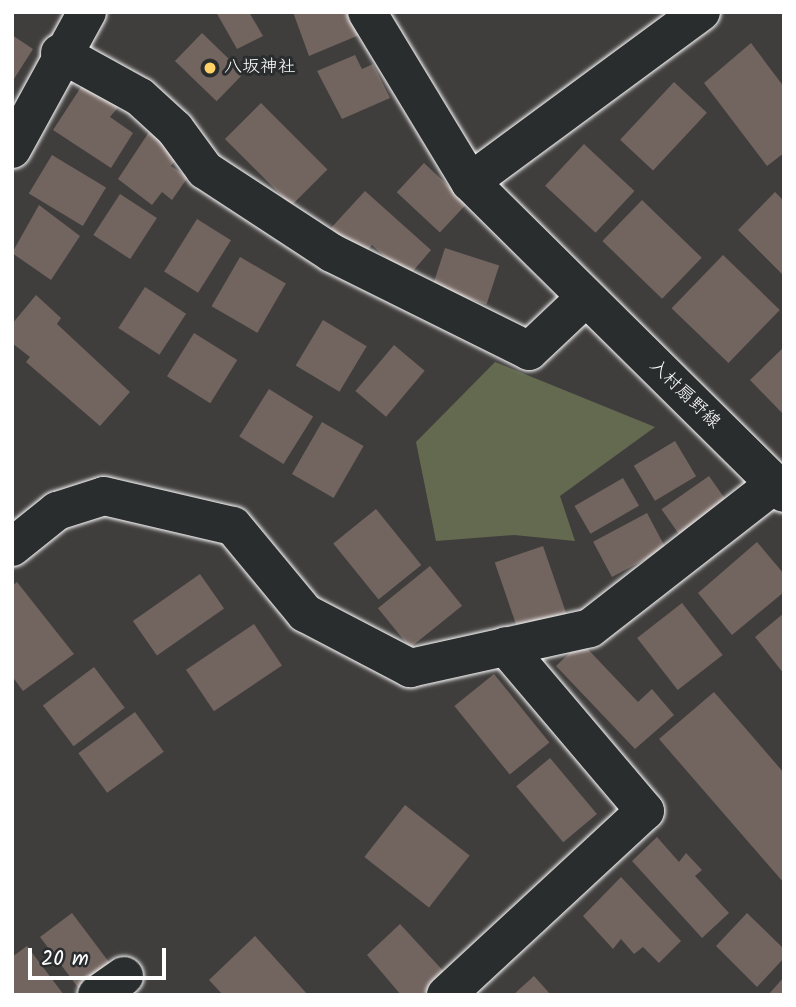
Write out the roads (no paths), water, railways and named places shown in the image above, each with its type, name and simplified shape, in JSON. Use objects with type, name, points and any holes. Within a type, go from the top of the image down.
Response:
[{"type":"street","points":[[12,149],[60,53],[87,12]]},
{"type":"street","name":"入村扇野線","points":[[368,12],[470,182],[780,488]]},
{"type":"street","points":[[470,182],[701,12]]},
{"type":"street","points":[[60,53],[140,97],[175,129],[205,170],[332,253],[529,352],[585,298]]},
{"type":"street","points":[[12,547],[57,511],[104,496],[233,526],[305,613],[410,668],[590,628],[780,488]]},
{"type":"street","points":[[446,995],[645,811],[505,646]]},
{"type":"place","name":"八坂神社","points":[[210,68]]}]
